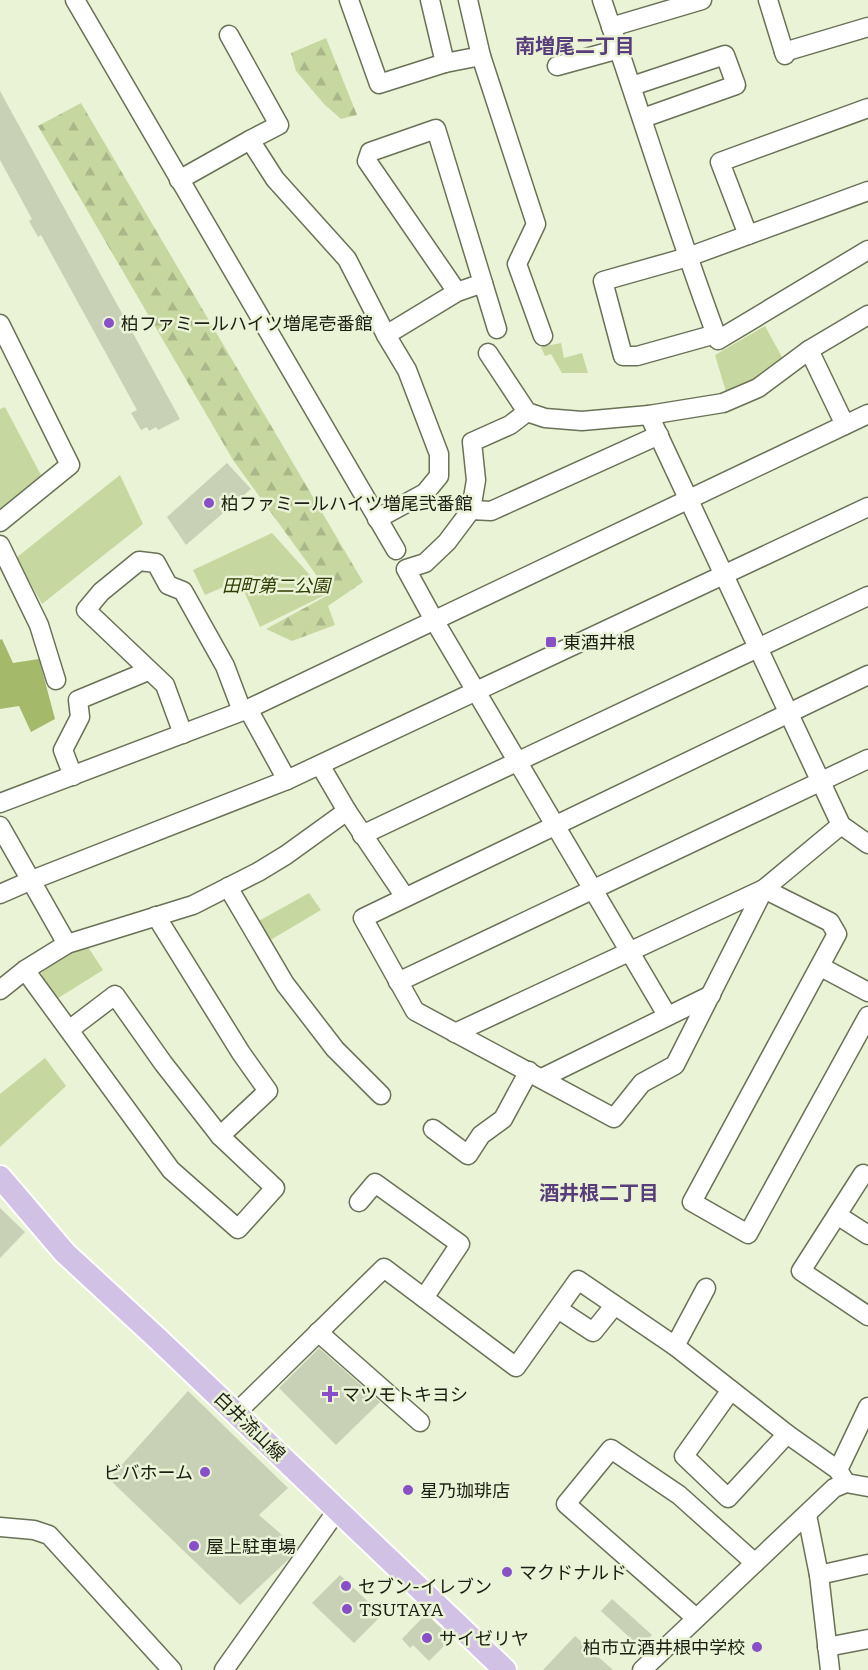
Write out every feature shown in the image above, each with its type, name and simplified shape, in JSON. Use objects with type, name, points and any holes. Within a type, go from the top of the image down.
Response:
[{"type":"main road","name":"白井流山線","points":[[0,1178],[65,1253],[338,1509],[505,1670]]},
{"type":"street","points":[[75,0],[396,550]]},
{"type":"street","points":[[349,0],[379,84],[445,63],[481,56]]},
{"type":"street","points":[[430,0],[445,63]]},
{"type":"street","points":[[468,0],[481,56],[536,224],[517,264],[543,336]]},
{"type":"street","points":[[602,0],[718,340],[868,250]]},
{"type":"street","points":[[611,27],[702,0]]},
{"type":"street","points":[[768,0],[784,54],[868,27]]},
{"type":"street","points":[[179,180],[279,125],[229,35]]},
{"type":"street","points":[[556,66],[619,49]]},
{"type":"street","points":[[632,86],[725,55],[736,85],[643,118]]},
{"type":"street","points":[[748,235],[720,162],[868,108]]},
{"type":"street","points":[[457,292],[367,161],[370,152],[436,129],[498,329]]},
{"type":"street","points":[[250,140],[275,179],[347,260],[407,370],[440,454],[439,476],[425,493],[377,519]]},
{"type":"street","points":[[716,334],[637,356],[623,356],[603,281],[688,257],[868,190]]},
{"type":"street","points":[[386,335],[457,292],[483,283]]},
{"type":"street","points":[[488,353],[527,412],[545,418],[582,421],[649,415],[723,403],[758,388],[809,350],[868,315]]},
{"type":"street","points":[[0,324],[70,465],[0,522]]},
{"type":"street","points":[[809,350],[845,425]]},
{"type":"street","points":[[527,412],[510,425],[472,442],[476,480],[471,510],[447,542],[425,563],[406,569],[667,1015]]},
{"type":"street","points":[[0,803],[245,710],[868,414]]},
{"type":"street","points":[[649,415],[841,825],[868,843]]},
{"type":"street","points":[[471,510],[491,511],[659,435]]},
{"type":"street","points":[[0,894],[287,780],[868,507]]},
{"type":"street","points":[[0,545],[39,625],[58,685]]},
{"type":"street","points":[[183,734],[165,686],[86,610],[101,592],[139,561],[156,563],[168,585],[183,591],[225,666],[245,710],[287,780]]},
{"type":"street","points":[[362,834],[868,596]]},
{"type":"street","points":[[73,776],[63,750],[80,717],[78,700],[148,671]]},
{"type":"street","points":[[764,889],[675,1065],[642,1083],[614,1118],[415,1011],[363,918],[868,675]]},
{"type":"street","points":[[398,982],[868,759]]},
{"type":"street","points":[[320,765],[346,811],[405,897]]},
{"type":"street","points":[[0,990],[67,944],[194,905],[258,872],[286,855],[346,811]]},
{"type":"street","points":[[455,1033],[764,889],[841,825]]},
{"type":"street","points":[[0,826],[67,944]]},
{"type":"street","points":[[228,887],[285,984],[335,1049],[381,1095]]},
{"type":"street","points":[[764,889],[830,922],[837,934],[692,1202],[748,1234],[868,1016]]},
{"type":"street","points":[[156,916],[268,1091],[220,1136]]},
{"type":"street","points":[[821,967],[868,992]]},
{"type":"street","points":[[26,970],[69,1030],[171,1170],[238,1229],[275,1188],[220,1136],[115,996],[69,1030]]},
{"type":"street","points":[[433,1129],[468,1155],[481,1135],[503,1119],[536,1075],[711,995]]},
{"type":"street","points":[[863,1174],[801,1271],[868,1316]]},
{"type":"street","points":[[359,1202],[375,1183],[460,1244],[424,1298]]},
{"type":"street","points":[[837,1215],[868,1235]]},
{"type":"street","points":[[236,1413],[384,1268],[516,1367],[578,1280],[675,1346],[842,1477],[868,1487]]},
{"type":"street","points":[[675,1346],[706,1288]]},
{"type":"street","points":[[558,1309],[593,1332],[614,1306]]},
{"type":"street","points":[[318,1332],[420,1422]]},
{"type":"street","points":[[731,1390],[684,1456],[728,1498],[787,1434]]},
{"type":"street","points":[[642,1670],[834,1488],[842,1477],[868,1407]]},
{"type":"street","points":[[696,1618],[566,1504],[611,1449],[678,1495],[755,1563]]},
{"type":"street","points":[[224,1670],[338,1509]]},
{"type":"street","points":[[807,1515],[819,1575],[830,1670]]},
{"type":"street","points":[[0,1527],[34,1530],[49,1535],[172,1670]]},
{"type":"street","points":[[819,1575],[868,1564]]},
{"type":"street","points":[[827,1647],[868,1638]]},
{"type":"green space","points":[[326,38],[357,115],[341,119],[324,104],[296,71],[291,53]]},
{"type":"green space","points":[[81,103],[363,582],[328,606],[335,625],[292,641],[266,629],[330,594],[233,460],[38,126]]},
{"type":"green space","points":[[765,326],[782,357],[753,382],[726,392],[715,355]]},
{"type":"green space","points":[[561,343],[564,358],[582,353],[588,373],[562,373],[551,354],[545,356],[541,347]]},
{"type":"green space","points":[[5,407],[43,479],[0,514],[0,409]]},
{"type":"green space","points":[[120,475],[143,524],[42,604],[16,558]]},
{"type":"green space","name":"田町第二公園","points":[[272,533],[327,594],[260,627],[239,580],[205,595],[193,570]]},
{"type":"green space","points":[[309,893],[321,910],[267,942],[257,922]]},
{"type":"green space","points":[[88,947],[103,970],[55,1000],[41,980],[42,972],[71,954]]},
{"type":"green space","points":[[45,1058],[66,1086],[0,1147],[0,1094]]},
{"type":"shaded area","points":[[2,639],[13,663],[39,659],[55,719],[31,732],[19,706],[0,709],[0,640]]},
{"type":"building","name":"柏ファミールハイツ増尾壱番館","points":[[0,91],[180,419],[158,430],[156,427],[149,431],[147,427],[141,430],[131,413],[137,410],[41,235],[38,237],[29,221],[32,219],[0,160]]},
{"type":"building","name":"柏ファミールハイツ増尾弐番館","points":[[227,463],[251,489],[186,545],[167,517]]},
{"type":"building","points":[[0,1208],[25,1232],[0,1258]]},
{"type":"building","name":"マツモトキヨシ","points":[[319,1348],[380,1402],[336,1445],[279,1388]]},
{"type":"building","points":[[188,1391],[288,1488],[259,1515],[297,1548],[289,1559],[240,1605],[109,1479]]},
{"type":"building","name":"TSUTAYA","points":[[340,1575],[382,1615],[354,1643],[312,1603]]},
{"type":"building","points":[[612,1599],[652,1635],[640,1647],[601,1611]]},
{"type":"building","name":"サイゼリヤ","points":[[426,1614],[452,1638],[429,1661],[413,1645],[410,1648],[402,1639]]},
{"type":"building","points":[[575,1636],[613,1670],[543,1670]]},
{"type":"place","name":"柏ファミールハイツ増尾壱番館","points":[[109,323]]},
{"type":"place","name":"柏ファミールハイツ増尾弐番館","points":[[209,503]]},
{"type":"place","name":"東酒井根","points":[[551,642]]},
{"type":"place","name":"マツモトキヨシ","points":[[330,1394]]},
{"type":"place","name":"ビバホーム","points":[[205,1472]]},
{"type":"place","name":"星乃珈琲店","points":[[408,1490]]},
{"type":"place","name":"屋上駐車場","points":[[194,1546]]},
{"type":"place","name":"マクドナルド","points":[[507,1572]]},
{"type":"place","name":"セブン-イレブン","points":[[346,1586]]},
{"type":"place","name":"TSUTAYA","points":[[347,1609]]},
{"type":"place","name":"サイゼリヤ","points":[[427,1638]]},
{"type":"place","name":"柏市立酒井根中学校","points":[[757,1647]]},
{"type":"district","name":"南増尾二丁目","points":[[575,46]]},
{"type":"district","name":"酒井根二丁目","points":[[599,1193]]}]
